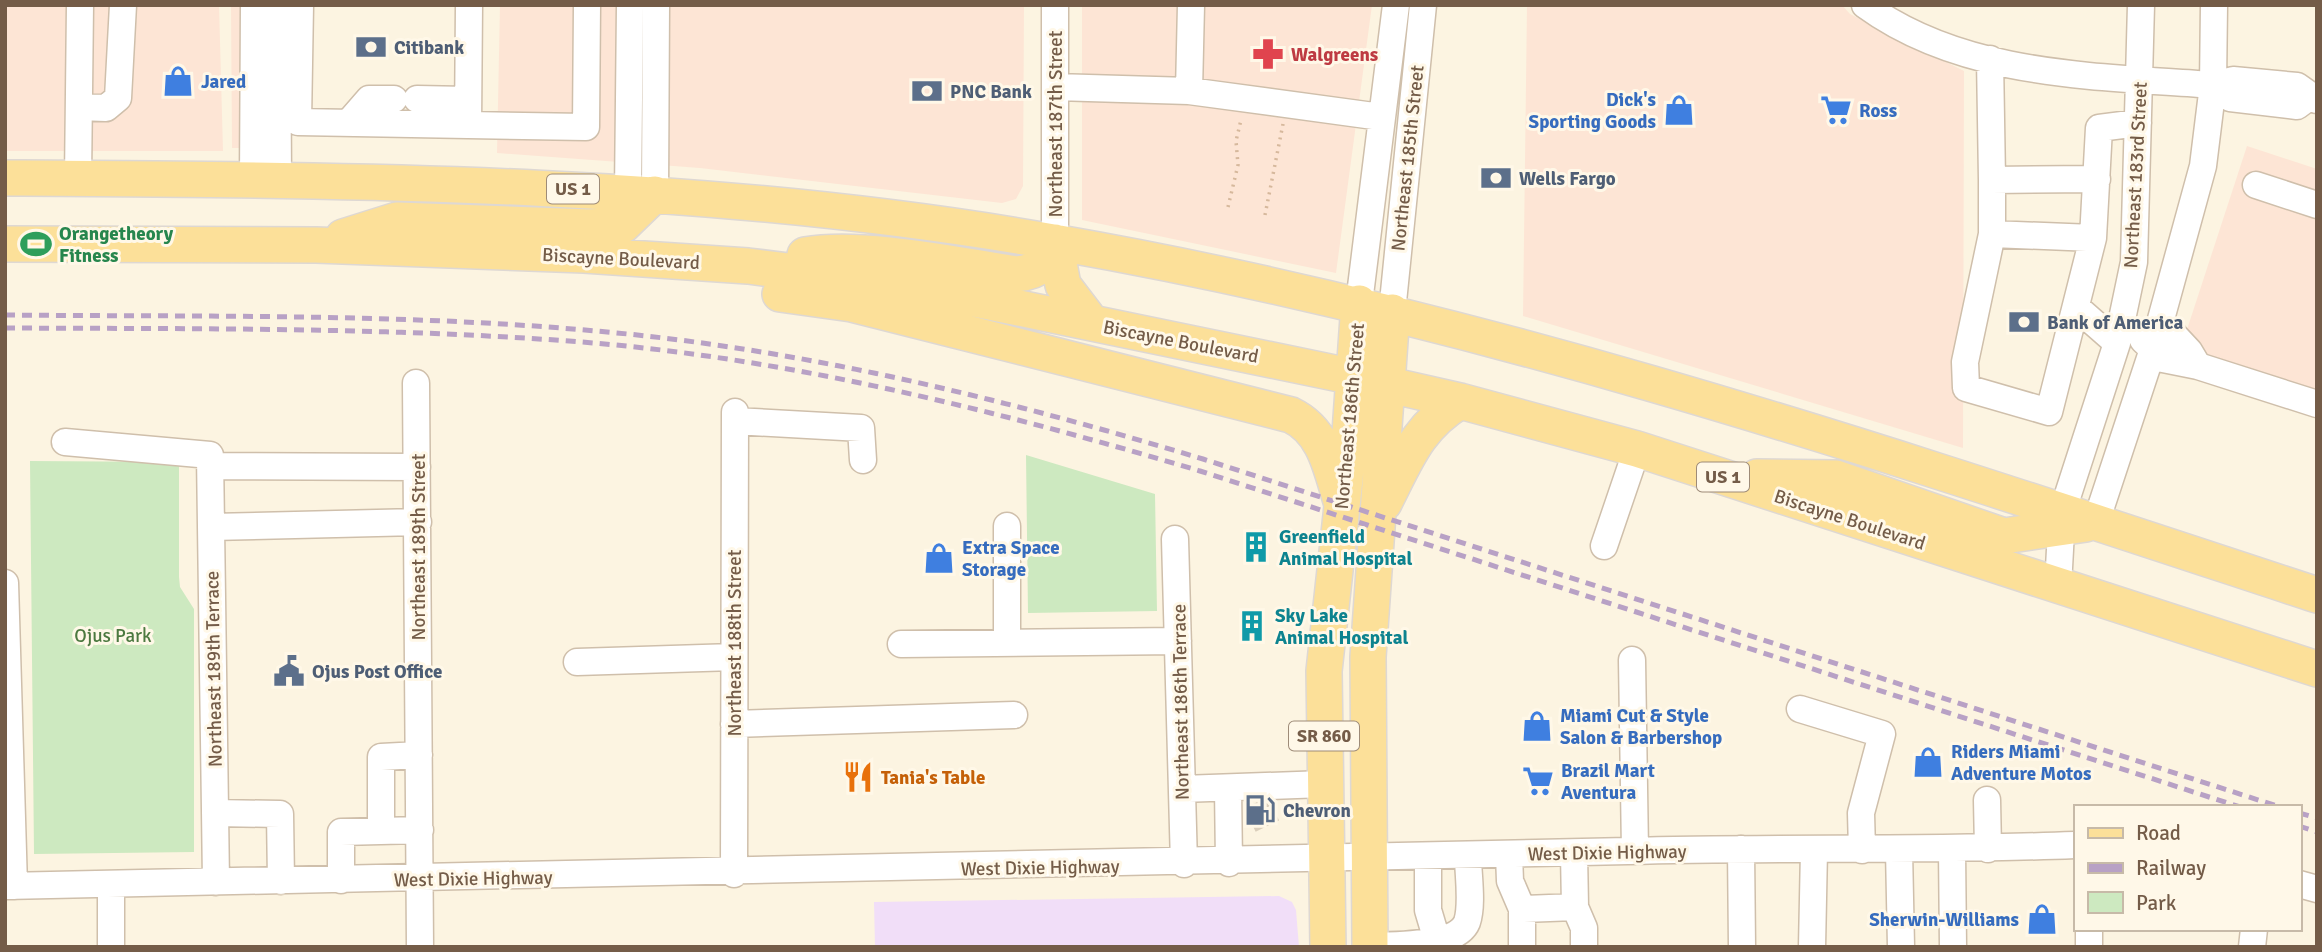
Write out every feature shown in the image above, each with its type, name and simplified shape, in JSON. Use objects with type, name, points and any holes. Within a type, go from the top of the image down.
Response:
[{"type":"main road","name":"US 1","points":[[5,178],[442,183],[641,193],[852,214],[1055,242],[1376,307],[1729,405],[2062,520],[2096,523],[2317,595]]},
{"type":"main road","points":[[316,245],[397,220],[589,227],[623,225],[641,193]]},
{"type":"main road","points":[[748,266],[821,252],[888,257],[1017,274],[1034,272],[1047,263],[1055,242]]},
{"type":"main road","points":[[1055,242],[1063,285],[1092,323]]},
{"type":"main road","name":"Biscayne Boulevard","points":[[5,244],[316,245],[584,255],[748,266],[922,288],[1460,401],[1637,449],[2317,669]]},
{"type":"main road","points":[[584,255],[675,278],[852,304],[1280,411],[1300,419],[1320,439],[1342,504]]},
{"type":"main road","name":"Northeast 186th Street","points":[[1328,947],[1324,784],[1325,654],[1342,504],[1369,381],[1376,307]]},
{"type":"main road","name":"Northeast 186th Street","points":[[1369,381],[1378,515],[1368,657],[1370,859],[1386,946]]},
{"type":"main road","points":[[1378,515],[1420,433],[1439,413],[1460,401]]},
{"type":"main road","points":[[1720,476],[1836,478],[2004,536],[2062,520]]},
{"type":"street","points":[[78,179],[80,5]]},
{"type":"street","points":[[79,107],[106,108],[118,98],[123,5]]},
{"type":"street","points":[[254,5],[266,180]]},
{"type":"street","points":[[266,180],[277,5]]},
{"type":"street","points":[[300,5],[298,122],[349,122],[468,112]]},
{"type":"street","points":[[468,112],[469,5]]},
{"type":"street","points":[[349,122],[369,99],[405,99],[468,112],[586,127],[587,5]]},
{"type":"street","points":[[630,5],[641,193]]},
{"type":"street","points":[[641,193],[656,5]]},
{"type":"street","name":"Northeast 187th Street","points":[[1055,5],[1055,242]]},
{"type":"street","points":[[1189,91],[1191,5]]},
{"type":"street","name":"Northeast 185th Street","points":[[1376,307],[1381,117],[1396,5]]},
{"type":"street","name":"Northeast 185th Street","points":[[1376,307],[1423,5]]},
{"type":"street","points":[[1865,5],[1908,29],[1990,59],[2069,75],[2213,85],[2230,98],[2243,100],[2297,106],[2313,98]]},
{"type":"street","name":"Northeast 183rd Street","points":[[2057,586],[2062,520],[2117,343],[2134,262],[2141,5]]},
{"type":"street","points":[[2096,523],[2152,352],[2203,166],[2213,85],[2214,5]]},
{"type":"street","points":[[1990,59],[1993,234],[1965,362],[1966,388],[2049,412],[2093,238],[2099,128],[2138,123]]},
{"type":"street","points":[[1055,87],[1189,91],[1381,117]]},
{"type":"street","points":[[1992,180],[2096,179]]},
{"type":"street","points":[[2256,185],[2317,205]]},
{"type":"street","points":[[1993,234],[2093,238]]},
{"type":"street","points":[[2129,285],[2140,337],[2152,352],[2162,359],[2198,366],[2317,404]]},
{"type":"street","points":[[2076,307],[2117,343]]},
{"type":"street","points":[[2161,321],[2189,351],[2198,366]]},
{"type":"street","name":"Northeast 189th Street","points":[[416,383],[420,947]]},
{"type":"street","name":"Northeast 188th Street","points":[[734,874],[735,416],[861,428],[863,460]]},
{"type":"street","points":[[65,442],[210,461],[417,467]]},
{"type":"street","points":[[1604,546],[1637,449]]},
{"type":"street","name":"Northeast 189th Terrace","points":[[210,461],[216,883]]},
{"type":"street","points":[[211,527],[418,522]]},
{"type":"street","points":[[1007,526],[1007,643]]},
{"type":"street","name":"Northeast 186th Terrace","points":[[1175,539],[1184,864]]},
{"type":"street","points":[[6,583],[10,886]]},
{"type":"street","points":[[901,644],[1178,640]]},
{"type":"street","points":[[577,662],[734,657]]},
{"type":"street","points":[[1632,660],[1635,851]]},
{"type":"street","points":[[1800,709],[1882,734],[1861,813],[1862,850]]},
{"type":"street","points":[[734,724],[1014,715]]},
{"type":"street","points":[[381,831],[381,757],[419,755]]},
{"type":"street","points":[[1182,789],[1228,788],[1275,799],[1324,784]]},
{"type":"street","points":[[1228,788],[1241,819],[1230,863]]},
{"type":"street","points":[[1987,800],[1988,849]]},
{"type":"street","points":[[215,813],[280,814],[281,881]]},
{"type":"street","points":[[341,880],[341,832],[420,830]]},
{"type":"street","name":"West Dixie Highway","points":[[10,886],[734,874],[1326,861],[1635,851],[1952,850],[2074,845]]},
{"type":"street","points":[[1741,849],[1742,947]]},
{"type":"street","points":[[1812,947],[1814,850]]},
{"type":"street","points":[[1899,850],[1901,947]]},
{"type":"street","points":[[1952,850],[1953,947]]},
{"type":"street","points":[[1574,853],[1575,907],[1584,928],[1584,947]]},
{"type":"street","points":[[1509,855],[1510,881],[1522,909],[1522,947]]},
{"type":"street","points":[[1386,946],[1438,944],[1461,932],[1468,920],[1468,856]]},
{"type":"street","points":[[1428,857],[1428,910],[1438,944]]},
{"type":"street","points":[[111,884],[111,947]]},
{"type":"street","points":[[1522,909],[1575,907]]},
{"type":"path","points":[[1228,207],[1238,165],[1236,141],[1243,99]]},
{"type":"path","points":[[1265,215],[1285,105]]},
{"type":"shaded area","points":[[5,5],[219,5],[223,151],[5,151]]},
{"type":"shaded area","points":[[231,5],[288,5],[284,148],[232,148]]},
{"type":"shaded area","points":[[500,5],[1024,5],[1023,186],[1016,199],[1002,203],[700,168],[497,153]]},
{"type":"shaded area","points":[[1082,5],[1372,5],[1336,273],[1082,220]]},
{"type":"shaded area","points":[[1527,5],[1842,5],[1850,14],[1964,71],[1963,448],[1523,316]]},
{"type":"shaded area","points":[[2247,146],[2317,169],[2317,402],[2179,354]]},
{"type":"shaded area","points":[[1279,896],[1292,902],[1296,910],[1299,947],[875,947],[874,902]]},
{"type":"green space","points":[[1026,455],[1155,494],[1157,611],[1028,613]]},
{"type":"green space","name":"Ojus Park","points":[[30,461],[179,462],[180,587],[194,609],[194,852],[34,854]]},
{"type":"tunnel","points":[[1250,820],[1275,808]]},
{"type":"railway","points":[[5,315],[301,317],[522,325],[673,339],[750,350],[903,379],[1054,416],[1203,459],[2274,805]]},
{"type":"railway","points":[[5,328],[373,331],[594,343],[748,362],[900,392],[976,409],[1200,471],[2234,805]]},
{"type":"railway","points":[[2301,814],[2317,818]]},
{"type":"railway","points":[[2301,827],[2317,832]]},
{"type":"place","name":"Citibank","points":[[371,47]]},
{"type":"place","name":"Walgreens","points":[[1268,54]]},
{"type":"place","name":"Jared","points":[[178,81]]},
{"type":"place","name":"PNC Bank","points":[[927,91]]},
{"type":"place","name":"Dick's Sporting Goods","points":[[1679,110]]},
{"type":"place","name":"Ross","points":[[1836,110]]},
{"type":"place","name":"Wells Fargo","points":[[1496,178]]},
{"type":"place","name":"Orangetheory Fitness","points":[[36,244]]},
{"type":"place","name":"Bank of America","points":[[2024,322]]},
{"type":"place","name":"Greenfield Animal Hospital","points":[[1256,547]]},
{"type":"place","name":"Extra Space Storage","points":[[939,558]]},
{"type":"place","name":"Sky Lake Animal Hospital","points":[[1252,626]]},
{"type":"place","name":"Ojus Post Office","points":[[289,671]]},
{"type":"place","name":"Miami Cut & Style Salon & Barbershop","points":[[1537,726]]},
{"type":"place","name":"Riders Miami Adventure Motos","points":[[1928,762]]},
{"type":"place","name":"Tania's Table","points":[[858,777]]},
{"type":"place","name":"Brazil Mart Aventura","points":[[1538,781]]},
{"type":"place","name":"Chevron","points":[[1260,810]]},
{"type":"place","name":"Sherwin-Williams","points":[[2042,919]]}]
